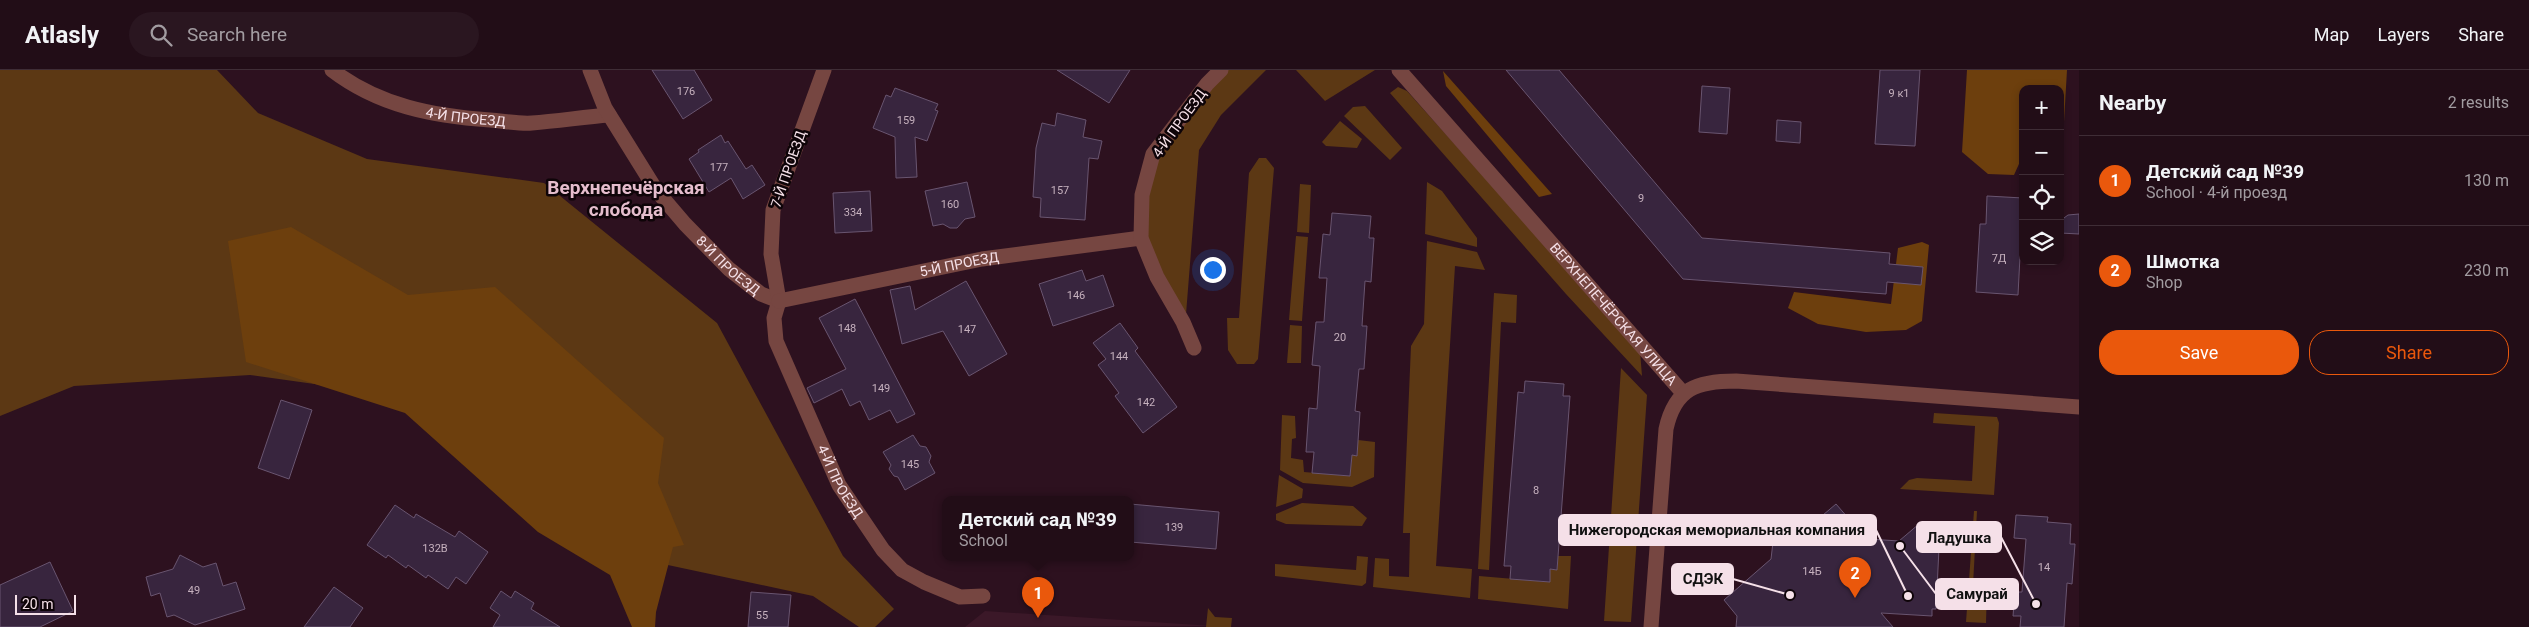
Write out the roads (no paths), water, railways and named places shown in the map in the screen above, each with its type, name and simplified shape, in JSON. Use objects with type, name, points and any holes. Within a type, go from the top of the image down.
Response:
[{"type":"street","name":"4-Й ПРОЕЗД","points":[[332,70],[348,82],[373,96],[401,107],[458,118],[531,123],[609,115]]},
{"type":"street","name":"8-Й ПРОЕЗД","points":[[590,70],[609,115],[656,190],[685,224],[729,269],[761,294],[779,301]]},
{"type":"street","name":"7-Й ПРОЕЗД","points":[[779,301],[771,254],[773,210],[824,70]]},
{"type":"street","name":"4-Й ПРОЕЗД","points":[[1194,348],[1183,322],[1156,276],[1141,238],[1142,195],[1153,154],[1207,84],[1221,70]]},
{"type":"street","name":"ВЕРХНЕПЕЧЁРСКАЯ УЛИЦА","points":[[1398,70],[1682,393],[1713,381],[1736,381],[2079,407]]},
{"type":"street","name":"5-Й ПРОЕЗД","points":[[779,301],[982,259],[1141,238]]},
{"type":"street","name":"4-Й ПРОЕЗД","points":[[779,301],[774,318],[776,341],[839,485],[859,518],[883,550],[902,570],[960,597],[983,596]]},
{"type":"street","points":[[1651,627],[1666,429],[1670,411],[1682,393]]},
{"type":"place","name":"Самурай","points":[[1900,546]]},
{"type":"place","name":"СДЭК","points":[[1790,595]]},
{"type":"place","name":"Нижегородская мемориальная компания","points":[[1908,596]]},
{"type":"place","name":"Шмотка","points":[[1855,598]]},
{"type":"place","name":"Ладушка","points":[[2036,604]]},
{"type":"place","name":"Детский сад №39","points":[[1038,618]]},
{"type":"district","name":"Верхнепечёрская слобода","points":[[626,198]]}]
